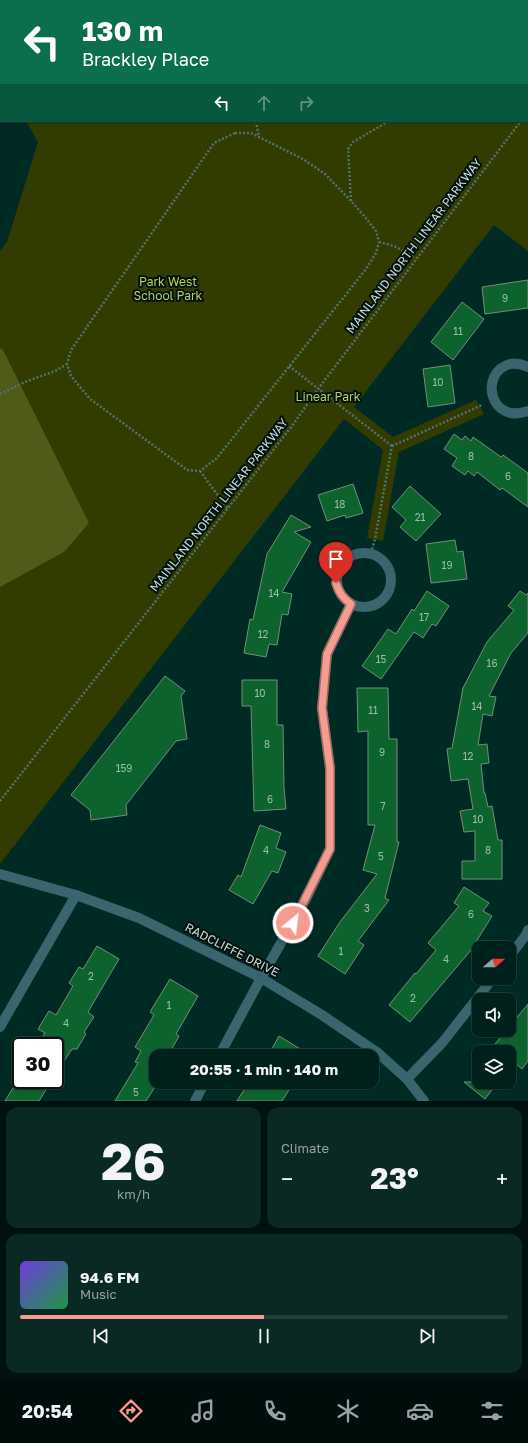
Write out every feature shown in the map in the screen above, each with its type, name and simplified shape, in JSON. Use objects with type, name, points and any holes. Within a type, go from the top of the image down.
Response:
[{"type":"street","points":[[528,367],[516,363],[500,369],[495,375],[491,392],[493,400],[505,411],[512,414],[528,412]]},
{"type":"street","points":[[363,552],[372,554],[383,561],[390,572],[391,581],[389,590],[384,598],[373,606],[359,607],[344,599],[338,591],[336,583],[337,574],[340,565],[346,558],[363,552]]},
{"type":"street","points":[[223,1049],[306,899],[330,849],[330,768],[322,708],[327,654],[351,604]]},
{"type":"street","name":"RADCLIFFE DRIVE","points":[[0,874],[76,895],[139,918],[261,978],[322,1015],[372,1049],[407,1079],[424,1101]]},
{"type":"street","points":[[0,1027],[76,895]]},
{"type":"street","points":[[516,948],[528,930]]},
{"type":"street","points":[[407,1079],[442,1044],[488,985]]},
{"type":"street","points":[[195,1101],[201,1089]]},
{"type":"path","points":[[256,122],[260,138]]},
{"type":"path","points":[[352,202],[348,149],[353,142],[387,122]]},
{"type":"path","name":"MAINLAND NORTH LINEAR PARKWAY","points":[[0,801],[292,426],[416,258],[520,122]]},
{"type":"path","points":[[235,133],[250,133],[303,160],[324,174],[352,202],[366,216],[376,231],[379,242],[376,253],[366,269],[217,458],[200,471],[187,470],[90,399],[71,376],[67,364],[71,350],[214,143],[235,133]]},
{"type":"path","points":[[379,242],[394,246],[416,258]]},
{"type":"path","points":[[0,394],[25,382],[55,371],[67,364]]},
{"type":"path","points":[[289,366],[392,446]]},
{"type":"path","points":[[392,446],[493,400]]},
{"type":"path","points":[[372,554],[392,446]]},
{"type":"path","points":[[200,471],[228,509]]},
{"type":"green space","name":"Park West School Park","points":[[27,122],[528,122],[528,251],[494,225],[354,407],[393,437],[476,400],[484,414],[399,452],[383,541],[367,538],[383,450],[344,419],[0,864],[0,251],[7,242],[38,142]]},
{"type":"green space","points":[[0,348],[3,350],[89,523],[64,552],[0,587]]},
{"type":"building","points":[[528,280],[528,308],[485,314],[482,287]]},
{"type":"building","points":[[462,302],[484,319],[453,360],[431,342]]},
{"type":"building","points":[[450,365],[455,403],[428,407],[423,369]]},
{"type":"building","points":[[454,434],[462,440],[465,436],[471,441],[473,437],[501,457],[503,455],[528,473],[528,507],[502,488],[500,490],[477,472],[474,476],[468,471],[465,475],[452,466],[457,458],[444,449]]},
{"type":"building","points":[[353,484],[363,513],[346,518],[345,515],[327,521],[318,495]]},
{"type":"building","points":[[410,486],[441,514],[416,541],[400,527],[406,520],[392,507]]},
{"type":"building","points":[[291,515],[311,527],[294,532],[311,542],[282,592],[292,594],[288,615],[282,614],[277,645],[269,644],[266,657],[244,653],[250,619],[253,620],[267,554]]},
{"type":"building","points":[[455,540],[457,552],[463,551],[467,579],[431,583],[426,544]]},
{"type":"building","points":[[427,591],[449,606],[436,626],[432,624],[423,638],[414,632],[381,679],[362,666],[388,629],[396,634],[412,609],[414,611]]},
{"type":"building","points":[[520,591],[526,595],[528,593],[528,633],[511,653],[489,696],[496,697],[492,716],[483,714],[478,745],[487,744],[489,763],[481,764],[484,793],[488,807],[492,806],[498,840],[502,840],[502,879],[462,879],[462,861],[475,861],[475,831],[464,832],[460,811],[473,809],[468,779],[451,781],[447,749],[452,748],[463,688],[487,642],[514,610],[508,606]]},
{"type":"building","points":[[165,676],[185,691],[181,696],[187,739],[176,741],[126,805],[127,815],[91,820],[90,810],[71,795]]},
{"type":"building","points":[[242,680],[277,680],[277,725],[283,725],[284,788],[286,809],[254,811],[251,706],[242,706]]},
{"type":"building","points":[[357,688],[388,688],[389,739],[397,739],[397,842],[399,842],[385,898],[389,900],[358,941],[364,945],[345,974],[318,956],[340,922],[377,874],[363,870],[375,825],[368,825],[368,731],[358,732]]},
{"type":"building","points":[[260,825],[281,833],[276,848],[286,852],[278,873],[272,871],[253,904],[229,890],[238,875],[241,877]]},
{"type":"building","points":[[464,887],[489,903],[483,911],[492,916],[477,941],[472,941],[471,950],[410,1022],[389,1005],[436,950],[428,943],[459,906],[454,903]]},
{"type":"building","points":[[97,946],[119,959],[88,1012],[94,1017],[84,1032],[86,1034],[77,1049],[72,1049],[64,1061],[64,1037],[42,1037],[45,1033],[38,1029],[49,1011],[56,1015],[73,986],[69,983],[79,967],[83,969]]},
{"type":"building","points":[[170,979],[198,996],[176,1034],[179,1036],[172,1049],[149,1049],[149,1089],[154,1089],[146,1101],[115,1101],[138,1063],[135,1062],[141,1051],[135,1047],[154,1015],[150,1012]]},
{"type":"building","points":[[528,1004],[528,1061],[522,1069],[516,1064],[516,1045],[494,1045],[501,1037],[516,1037],[516,1019]]},
{"type":"building","points":[[279,1036],[300,1049],[272,1049]]},
{"type":"building","points":[[464,1082],[472,1082],[472,1088]]},
{"type":"building","points":[[12,1089],[46,1089],[39,1101],[5,1101]]},
{"type":"building","points":[[245,1089],[290,1089],[282,1101],[237,1101]]},
{"type":"building","points":[[473,1089],[493,1089],[485,1099]]},
{"type":"route","points":[[293,923],[330,849],[330,768],[322,708],[327,654],[351,604],[344,599],[338,591],[336,583]]},
{"type":"park label","name":"Linear Park","points":[[328,397]]}]
